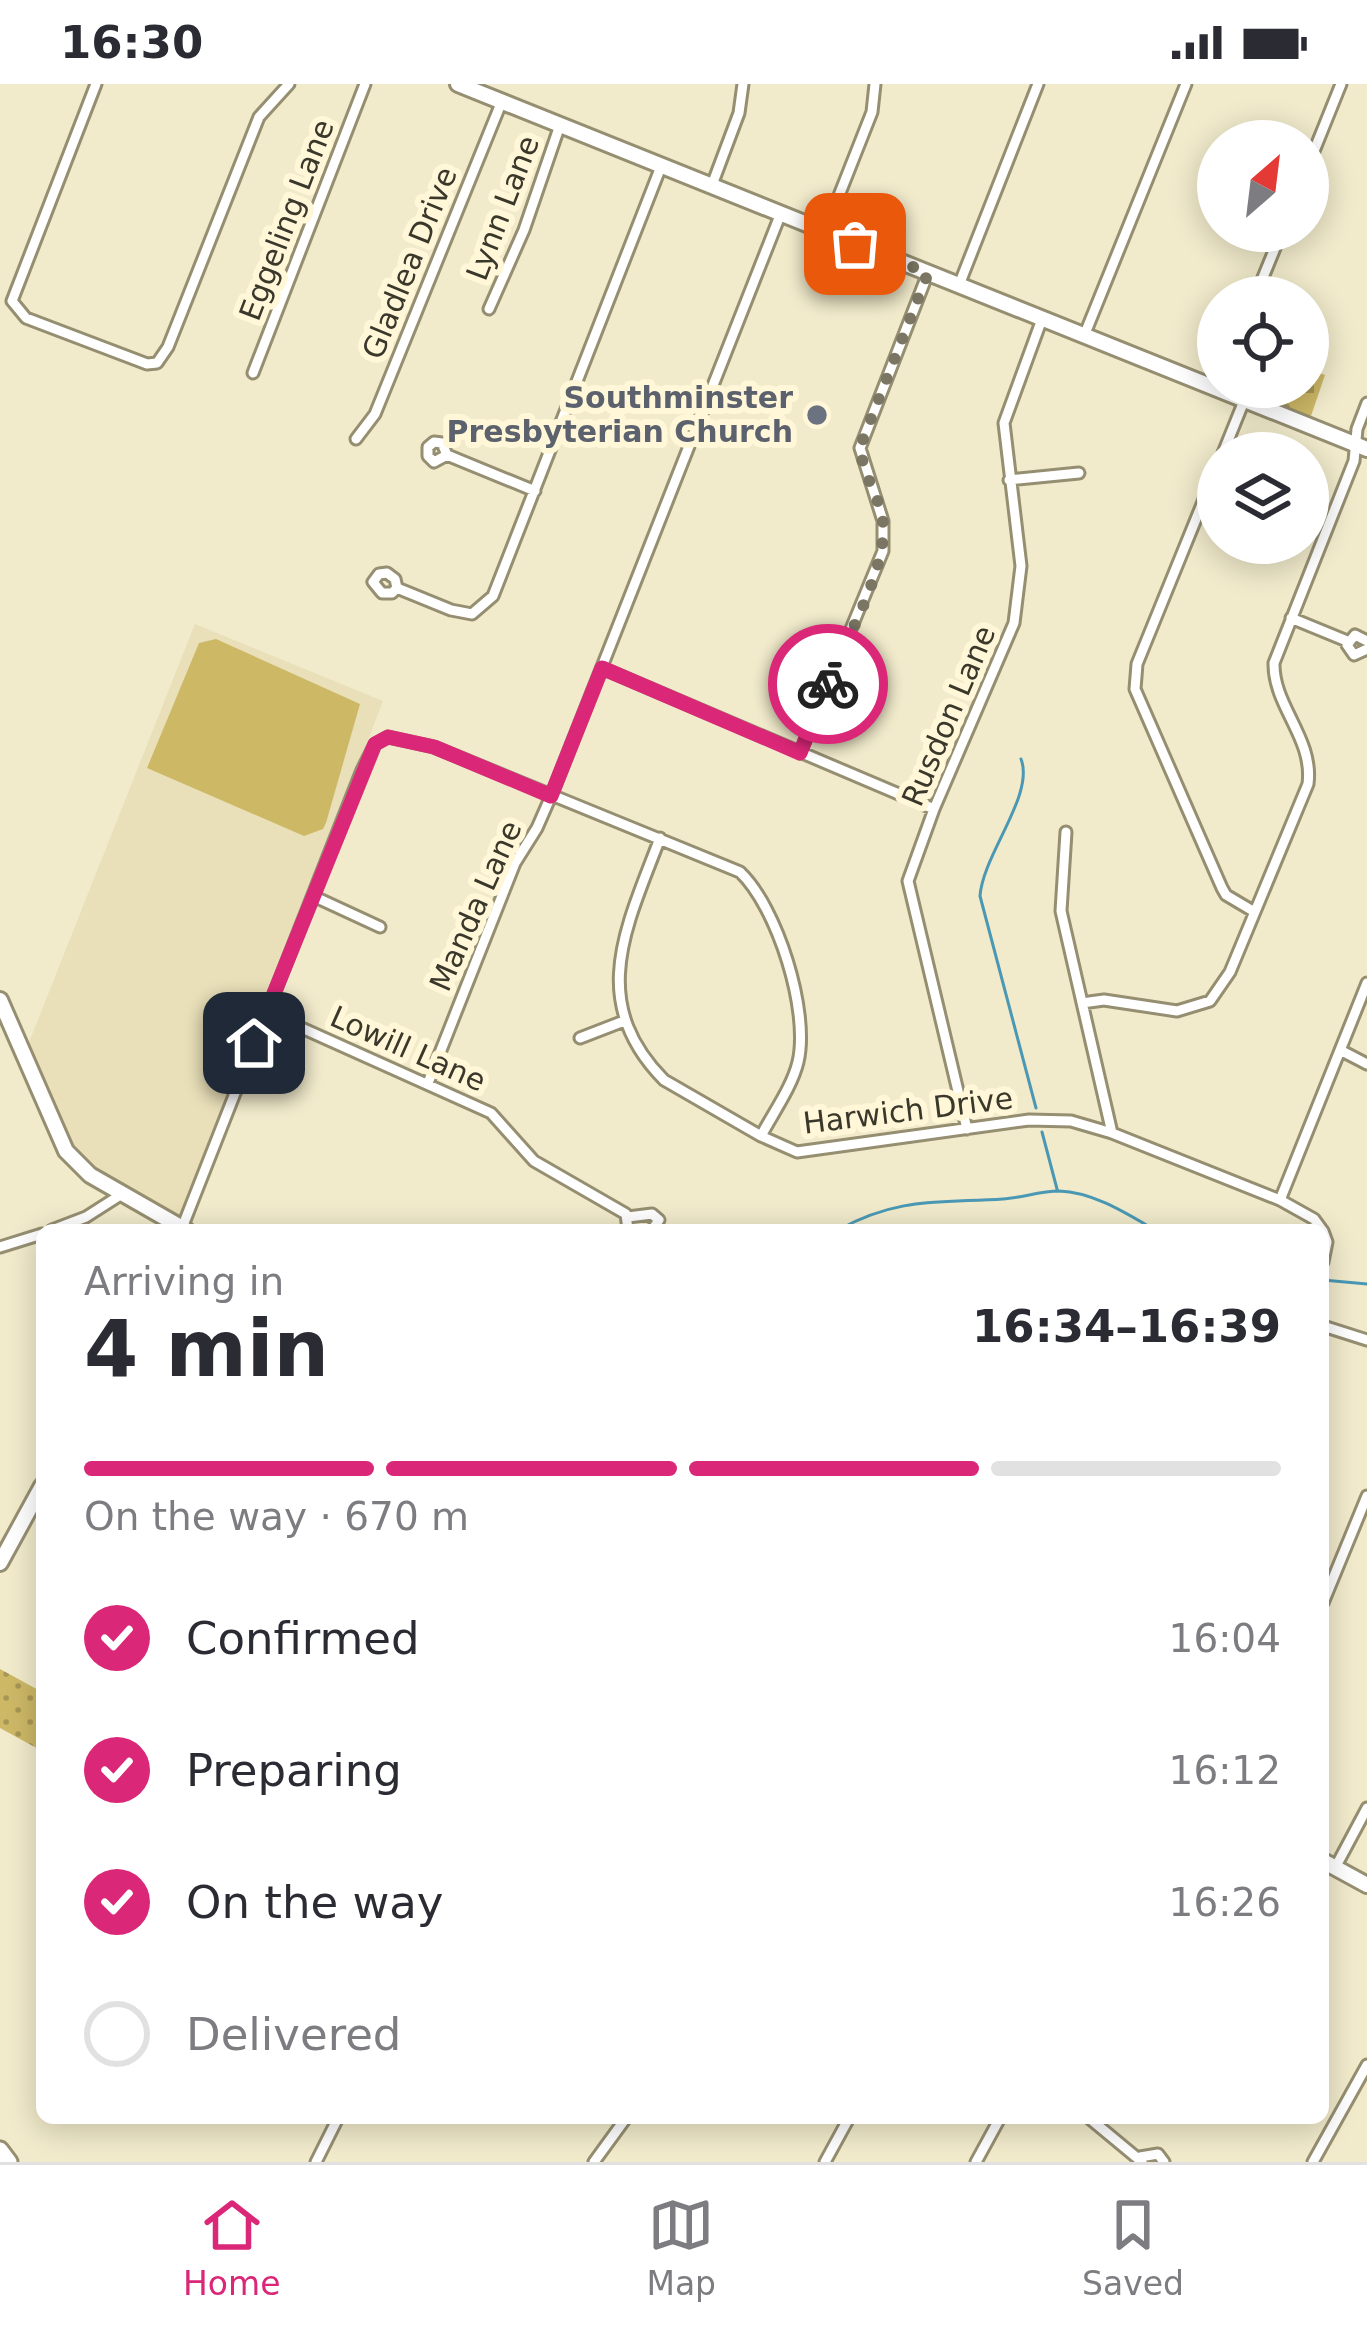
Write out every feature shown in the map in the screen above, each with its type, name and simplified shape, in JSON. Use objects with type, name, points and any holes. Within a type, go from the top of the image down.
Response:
[{"type":"main road","points":[[0,2150],[9,2162]]},
{"type":"street","points":[[96,84],[12,301],[26,318],[138,362],[157,363],[168,347],[259,118],[289,84]]},
{"type":"street","name":"Eggeling Lane","points":[[253,373],[365,84]]},
{"type":"street","points":[[458,84],[1197,381]]},
{"type":"street","points":[[712,185],[739,113],[743,84]]},
{"type":"street","points":[[825,231],[872,112],[875,84]]},
{"type":"street","points":[[1084,336],[1186,84]]},
{"type":"street","points":[[1327,120],[1341,84]]},
{"type":"street","points":[[958,286],[1036,85]]},
{"type":"street","name":"Gladlea Drive","points":[[356,440],[375,414],[502,101]]},
{"type":"street","name":"Lynn Lane","points":[[489,309],[524,230],[560,124]]},
{"type":"street","points":[[397,588],[472,614],[494,596],[662,164]]},
{"type":"street","name":"Manda Lane","points":[[428,1083],[515,862],[551,796],[781,213]]},
{"type":"street","points":[[800,753],[883,550],[883,521],[860,448],[928,273]]},
{"type":"street","name":"Rusdon Lane","points":[[967,1129],[908,881],[1014,623],[1021,566],[1004,423],[1042,320]]},
{"type":"street","points":[[1082,1004],[1105,1000],[1177,1011],[1210,1001],[1230,972],[1308,784],[1309,756],[1273,671],[1361,447],[1367,403]]},
{"type":"street","points":[[1262,408],[1361,447]]},
{"type":"street","points":[[447,455],[535,491]]},
{"type":"street","points":[[1009,480],[1079,473]]},
{"type":"street","points":[[1197,517],[1137,664],[1136,688],[1222,888],[1253,911]]},
{"type":"street","points":[[1291,618],[1347,641]]},
{"type":"street","points":[[1355,634],[1367,645],[1354,655],[1347,641],[1355,634]]},
{"type":"street","points":[[602,668],[934,809]]},
{"type":"street","points":[[185,1224],[375,744],[388,737],[434,747],[740,872],[761,896],[776,928],[801,1041],[795,1072],[760,1136]]},
{"type":"street","points":[[1066,832],[1061,910],[1112,1133]]},
{"type":"street","name":"Harwich Drive","points":[[661,838],[620,954],[624,1021],[664,1080],[760,1136],[806,1153],[1053,1120],[1112,1133],[1280,1200],[1318,1224]]},
{"type":"street","points":[[313,896],[380,927]]},
{"type":"street","points":[[1280,1200],[1367,982]]},
{"type":"street","points":[[0,1000],[66,1151],[90,1175],[174,1224]]},
{"type":"street","name":"Lowill Lane","points":[[266,1012],[491,1113],[534,1162],[628,1217],[652,1214],[659,1220],[656,1224]]},
{"type":"street","points":[[580,1038],[624,1021]]},
{"type":"street","points":[[1340,1050],[1367,1064]]},
{"type":"street","points":[[68,1224],[122,1194]]},
{"type":"street","points":[[628,1217],[628,1224]]},
{"type":"street","points":[[0,1247],[36,1236]]},
{"type":"street","points":[[1329,1328],[1367,1340]]},
{"type":"street","points":[[1329,1588],[1367,1496]]},
{"type":"street","points":[[0,1563],[36,1506]]},
{"type":"street","points":[[1367,1808],[1329,1865],[1367,1886]]},
{"type":"street","points":[[1313,2162],[1367,2065]]},
{"type":"street","points":[[316,2162],[335,2124]]},
{"type":"street","points":[[594,2162],[622,2124]]},
{"type":"street","points":[[825,2162],[846,2124]]},
{"type":"street","points":[[976,2162],[997,2124]]},
{"type":"street","points":[[1096,2124],[1141,2160],[1159,2154],[1164,2162]]},
{"type":"shaded area","points":[[195,624],[383,701],[184,1224],[176,1224],[93,1173],[69,1149],[24,1055]]},
{"type":"green space","points":[[1288,408],[1314,408],[1311,416]]},
{"type":"green space","points":[[216,639],[360,704],[323,829],[304,836],[147,768],[199,643]]},
{"type":"green space","points":[[0,1669],[36,1689],[36,1748],[0,1728]]},
{"type":"waterway","points":[[1021,759],[1021,790],[980,896],[1036,1108]]},
{"type":"waterway","points":[[1042,1132],[1057,1189]]},
{"type":"waterway","points":[[850,1224],[899,1207],[1059,1191],[1097,1199],[1145,1224]]},
{"type":"waterway","points":[[1329,1281],[1367,1284]]},
{"type":"way so far","points":[[828,684],[883,550],[883,521],[860,454],[862,442],[928,273],[855,244]]},
{"type":"place","name":"Southminster Presbyterian Church","points":[[817,415]]},
{"type":"route","points":[[254,1043],[375,744],[388,737],[434,747],[551,796],[602,668],[728,718],[800,753],[828,684]]}]
